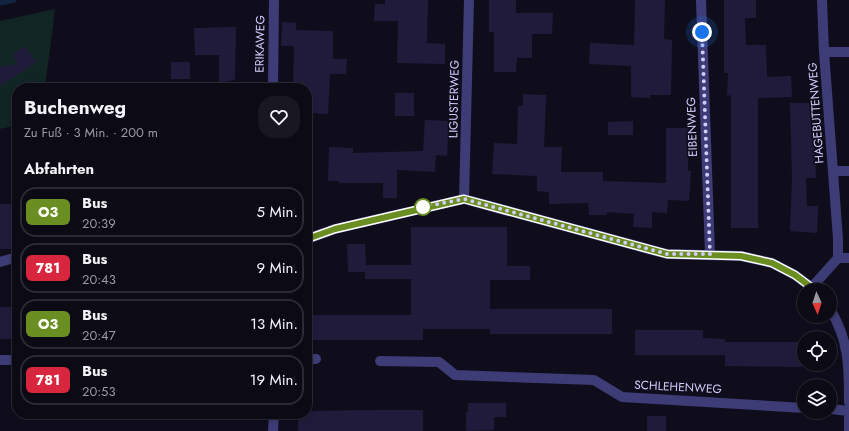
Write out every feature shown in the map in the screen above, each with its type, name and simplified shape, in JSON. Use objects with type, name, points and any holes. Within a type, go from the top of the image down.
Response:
[{"type":"street","name":"ERIKAWEG","points":[[273,83],[274,0]]},
{"type":"street","name":"LIGUSTERWEG","points":[[464,199],[469,0]]},
{"type":"street","name":"EIBENWEG","points":[[701,0],[710,254]]},
{"type":"street","name":"HAGEBUTTENWEG","points":[[822,0],[824,52],[838,239],[838,258]]},
{"type":"street","name":"HAGEBUTTENWEG","points":[[824,52],[849,52]]},
{"type":"street","name":"HAGEBUTTENWEG","points":[[833,171],[849,171]]},
{"type":"street","points":[[312,237],[335,229],[464,199],[667,254],[741,256],[772,263],[805,283]]},
{"type":"street","points":[[0,262],[12,258]]},
{"type":"street","points":[[817,283],[838,258],[849,258]]},
{"type":"street","points":[[837,323],[844,338],[848,357],[849,402]]},
{"type":"street","points":[[0,360],[12,360]]},
{"type":"street","name":"SCHLEHENWEG","points":[[380,361],[439,362],[455,375],[594,380],[622,397],[797,408]]},
{"type":"street","points":[[837,410],[849,411]]},
{"type":"street","points":[[849,414],[849,431]]},
{"type":"street","points":[[273,431],[274,419]]},
{"type":"green space","points":[[55,9],[46,83],[12,83],[12,126],[0,129],[0,21]]},
{"type":"building","points":[[385,0],[428,0],[427,43],[445,44],[445,64],[397,63],[398,21],[374,21],[375,4],[385,4]]},
{"type":"building","points":[[489,0],[516,0],[516,13],[553,13],[552,34],[532,34],[532,58],[517,58],[516,72],[494,72],[494,32],[489,32]]},
{"type":"building","points":[[635,0],[665,0],[664,39],[672,40],[671,95],[650,95],[650,98],[631,97],[631,66],[589,64],[590,43],[634,45]]},
{"type":"building","points":[[724,0],[756,0],[756,18],[745,18],[746,45],[766,45],[767,77],[791,76],[792,97],[758,98],[758,228],[731,228],[731,95],[727,96],[728,73],[724,73]]},
{"type":"building","points":[[282,22],[296,23],[296,30],[333,31],[333,59],[347,59],[346,74],[330,74],[328,114],[312,113],[312,83],[293,83],[294,46],[281,46]]},
{"type":"building","points":[[236,27],[235,80],[219,83],[219,55],[195,55],[194,28]]},
{"type":"building","points":[[25,46],[35,61],[39,60],[0,86],[0,67],[18,64],[12,55]]},
{"type":"building","points":[[171,62],[190,62],[190,79],[171,79]]},
{"type":"building","points":[[395,93],[414,93],[414,116],[395,116]]},
{"type":"building","points":[[523,94],[546,95],[544,147],[562,147],[561,172],[603,172],[603,181],[666,183],[666,128],[689,128],[688,171],[691,171],[689,201],[668,200],[667,213],[652,212],[652,228],[633,227],[634,214],[607,212],[607,215],[589,215],[588,203],[549,204],[549,192],[537,191],[537,176],[492,174],[494,143],[517,144],[518,106],[523,106]]},
{"type":"building","points":[[790,103],[813,103],[816,178],[806,178],[807,206],[818,206],[817,233],[790,231],[792,179]]},
{"type":"building","points":[[425,120],[449,121],[447,156],[436,155],[435,172],[397,170],[397,198],[383,198],[383,183],[339,183],[339,181],[328,181],[329,147],[353,148],[353,153],[423,151]]},
{"type":"building","points":[[633,121],[633,135],[608,135],[608,122]]},
{"type":"building","points":[[0,204],[12,204],[12,249],[0,249]]},
{"type":"building","points":[[411,227],[507,227],[507,266],[530,266],[530,280],[490,280],[490,309],[612,309],[612,334],[490,334],[490,329],[423,329],[423,340],[312,340],[312,315],[411,315],[411,279],[365,279],[365,272],[348,272],[347,244],[365,244],[366,265],[411,265]]},
{"type":"building","points":[[0,307],[12,307],[12,339],[0,339]]},
{"type":"building","points":[[635,330],[703,330],[703,338],[725,339],[725,342],[797,342],[797,367],[725,366],[725,355],[635,355]]},
{"type":"building","points":[[468,403],[506,403],[506,417],[494,417],[494,430],[466,431],[466,412],[468,412]]},
{"type":"building","points":[[423,410],[423,431],[298,431],[298,419],[312,419],[312,411]]},
{"type":"building","points":[[647,416],[666,416],[666,431],[647,431]]},
{"type":"waterway","points":[[0,3],[14,0]]},
{"type":"bus line","name":"O3","points":[[312,237],[335,229],[423,207],[464,199],[667,254],[741,256],[772,263],[795,275],[806,283]]},
{"type":"route","points":[[423,207],[464,199],[667,254],[710,254],[702,32]]}]
